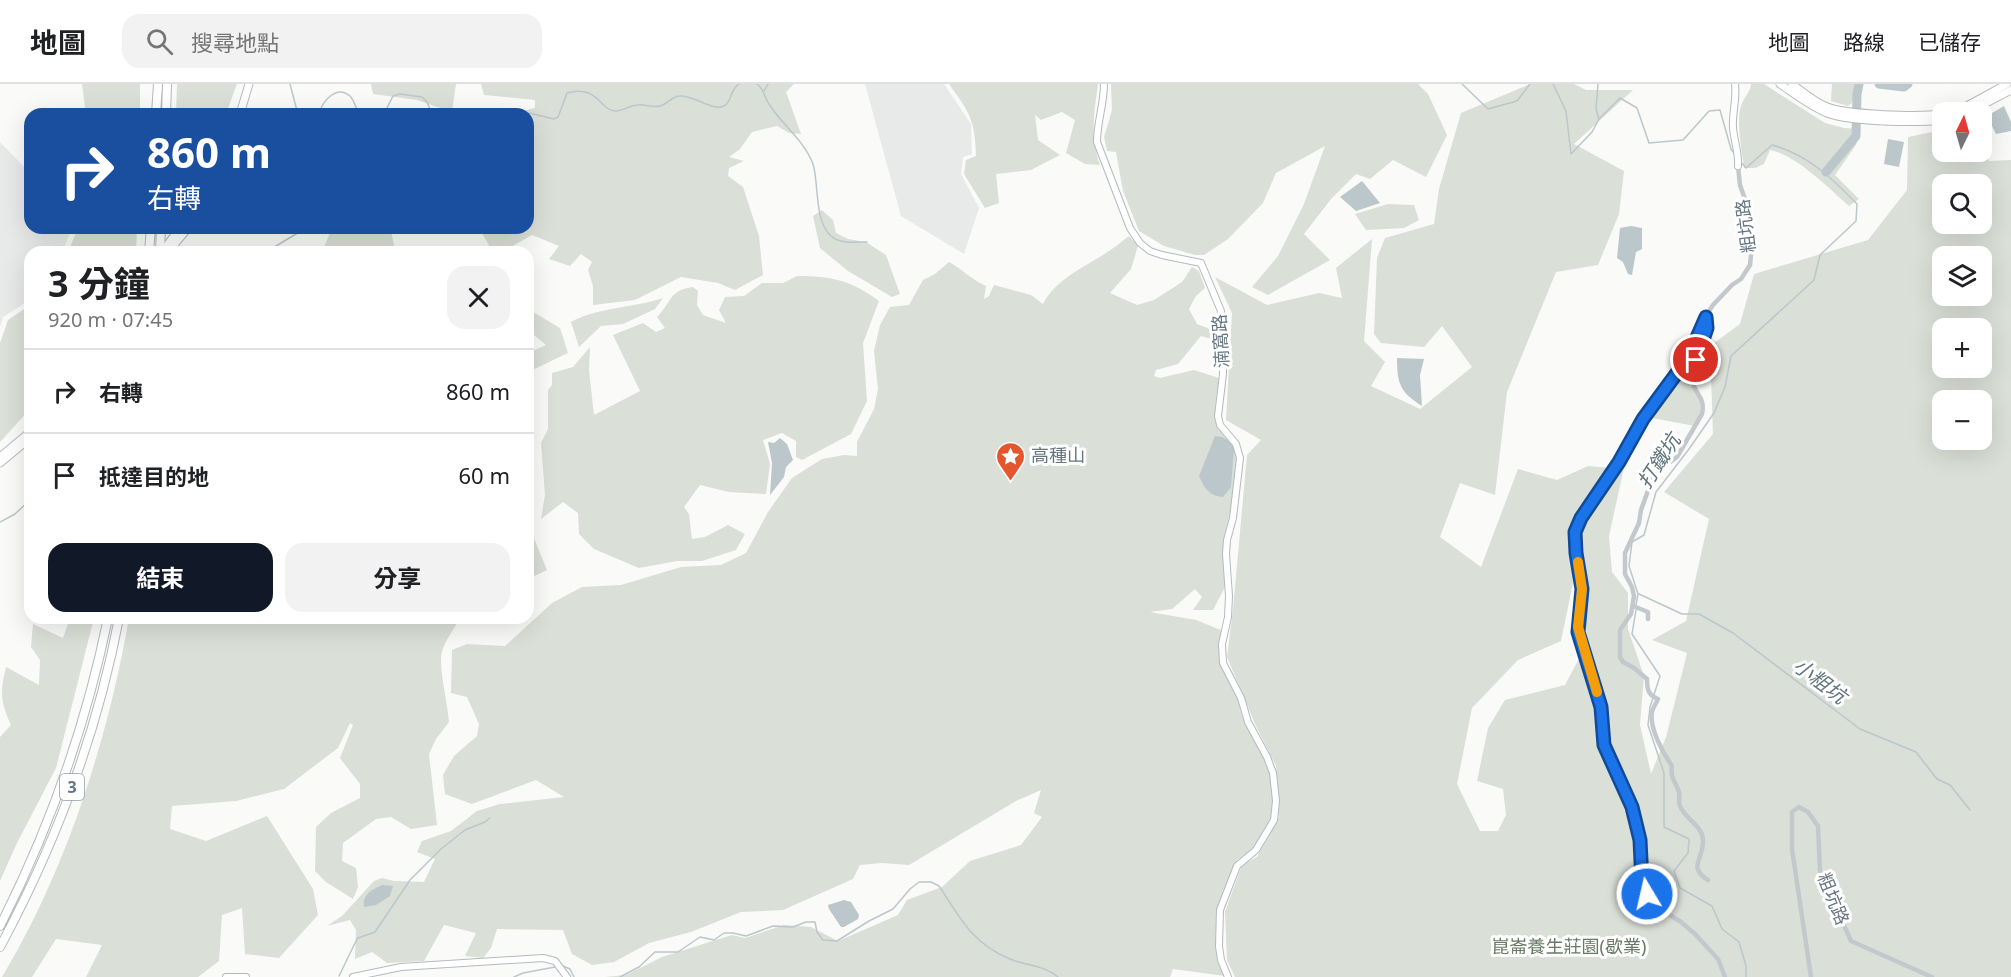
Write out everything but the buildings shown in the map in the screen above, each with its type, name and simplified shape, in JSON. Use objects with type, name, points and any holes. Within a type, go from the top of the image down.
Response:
[{"type":"highway","points":[[156,108],[158,84]]},
{"type":"highway","points":[[166,108],[167,84]]},
{"type":"highway","name":"3","points":[[0,924],[43,835],[72,755],[89,699],[107,624]]},
{"type":"highway","name":"3","points":[[0,947],[54,837],[77,775],[97,711],[117,624]]},
{"type":"main road","points":[[239,108],[244,84]]},
{"type":"main road","points":[[240,108],[249,84]]},
{"type":"main road","points":[[1780,84],[1826,112],[1932,120]]},
{"type":"main road","points":[[1792,84],[1828,107],[1858,115],[1932,115]]},
{"type":"main road","points":[[1979,102],[2007,84]]},
{"type":"main road","points":[[1985,102],[2011,90]]},
{"type":"main road","points":[[167,246],[178,234]]},
{"type":"main road","points":[[0,457],[24,437]]},
{"type":"main road","points":[[0,463],[24,443]]},
{"type":"street","name":"湳窩路","points":[[1104,84],[1097,142],[1130,228],[1140,243],[1150,251],[1201,264],[1221,311],[1223,324],[1223,374],[1218,417],[1220,425],[1236,444],[1240,458],[1235,505],[1226,554],[1229,596],[1228,617],[1222,644],[1223,663],[1241,698],[1248,722],[1268,757],[1274,782],[1276,810],[1274,820],[1256,850],[1237,867],[1220,910],[1221,960],[1227,977]]},
{"type":"street","points":[[1735,84],[1737,99],[1733,127],[1738,166]]},
{"type":"street","name":"粗坑路","points":[[1725,977],[1718,959],[1681,922],[1656,906],[1644,888],[1640,840],[1624,787],[1604,745],[1601,707],[1578,632],[1582,589],[1575,532],[1581,518],[1619,462],[1643,419],[1688,358],[1706,317],[1718,299],[1741,279],[1750,265],[1752,246],[1747,206],[1740,185],[1738,166]]},
{"type":"street","points":[[1706,317],[1707,328],[1693,370],[1692,381],[1702,397],[1704,406],[1702,414],[1677,457],[1654,474],[1641,510],[1639,524],[1625,553],[1625,574],[1632,587],[1633,606],[1631,614],[1620,630],[1620,657],[1623,662],[1647,679],[1647,688],[1651,696],[1658,699],[1652,713],[1658,740],[1672,766],[1671,775],[1679,793],[1679,805],[1702,833],[1703,847],[1696,868],[1699,874],[1708,880]]},
{"type":"street","points":[[1633,606],[1648,612],[1648,619]]},
{"type":"street","name":"粗坑路","points":[[1811,977],[1792,849],[1791,818],[1792,812],[1799,807],[1808,812],[1818,826],[1820,871],[1851,941],[1932,977]]},
{"type":"street","points":[[353,977],[401,967],[543,958],[555,961],[567,977]]},
{"type":"street","points":[[226,977],[246,977]]},
{"type":"shaded area","points":[[865,84],[944,84],[971,124],[972,154],[963,157],[961,174],[979,208],[964,254],[901,216]]},
{"type":"shaded area","points":[[2004,106],[2011,122],[2011,131],[1996,134],[1992,126],[1992,113]]},
{"type":"shaded area","points":[[1888,139],[1904,142],[1899,167],[1884,164]]},
{"type":"shaded area","points":[[0,142],[24,167],[24,234],[70,234],[64,246],[24,246],[24,304],[3,317],[0,327]]},
{"type":"shaded area","points":[[1362,181],[1380,203],[1356,211],[1340,197]]},
{"type":"shaded area","points":[[1631,226],[1642,228],[1642,249],[1636,252],[1632,275],[1628,274],[1623,262],[1617,258],[1620,228]]},
{"type":"shaded area","points":[[1397,358],[1424,359],[1420,375],[1422,406],[1404,392],[1399,381]]},
{"type":"shaded area","points":[[1215,436],[1229,441],[1234,449],[1231,487],[1223,497],[1208,491],[1199,476]]},
{"type":"shaded area","points":[[780,438],[787,444],[793,460],[786,467],[784,477],[770,495],[772,463],[768,442],[774,443]]},
{"type":"shaded area","points":[[382,885],[393,886],[390,896],[376,905],[364,907],[364,899],[368,893]]},
{"type":"shaded area","points":[[844,900],[851,902],[859,915],[858,919],[841,927],[828,905]]},
{"type":"green space","points":[[82,84],[140,84],[140,108],[85,108]]},
{"type":"green space","points":[[177,84],[237,84],[228,108],[176,108]]},
{"type":"green space","points":[[371,84],[456,84],[453,108],[440,108],[417,100],[373,94]]},
{"type":"green space","points":[[481,84],[794,84],[786,92],[801,134],[789,133],[777,126],[752,132],[740,149],[729,157],[744,161],[729,168],[728,176],[743,187],[759,236],[763,275],[735,290],[718,283],[681,277],[635,300],[593,305],[593,286],[588,270],[592,262],[581,254],[570,266],[549,259],[559,246],[532,235],[513,246],[490,246],[482,234],[534,234],[535,100],[484,95]]},
{"type":"green space","points":[[949,84],[1098,84],[1094,134],[1100,165],[1085,164],[1066,153],[1075,120],[1062,112],[1041,120],[1035,115],[1038,140],[1060,155],[1031,170],[996,174],[999,203],[985,208],[964,174],[966,160],[976,156],[973,125],[967,110]]},
{"type":"green space","points":[[1111,84],[1418,84],[1428,94],[1447,135],[1426,177],[1393,160],[1370,179],[1356,174],[1331,199],[1304,234],[1330,260],[1268,295],[1252,287],[1278,256],[1304,204],[1325,146],[1276,173],[1263,203],[1228,239],[1204,255],[1195,255],[1164,246],[1139,231],[1123,191],[1116,152],[1107,151],[1104,137],[1112,110]]},
{"type":"green space","name":"崑崙養生莊園(歇業)","points":[[1530,84],[1574,84],[1586,90],[1633,90],[1574,144],[1624,171],[1619,214],[1598,265],[1556,272],[1507,392],[1495,495],[1460,483],[1440,537],[1481,567],[1518,469],[1557,480],[1588,466],[1610,468],[1571,527],[1573,583],[1561,641],[1518,660],[1472,708],[1457,784],[1480,831],[1498,831],[1506,815],[1503,789],[1477,781],[1488,728],[1505,700],[1565,685],[1588,642],[1584,617],[1580,531],[1625,463],[1609,536],[1612,572],[1628,593],[1628,629],[1644,676],[1640,725],[1651,774],[1666,737],[1687,653],[1652,640],[1686,621],[1709,519],[1664,492],[1713,434],[1710,346],[1740,324],[1754,274],[1868,240],[1907,190],[1908,137],[1932,132],[1932,162],[2011,160],[2011,977],[1235,977],[1227,960],[1225,912],[1242,865],[1257,857],[1279,816],[1276,766],[1256,726],[1227,657],[1247,455],[1261,440],[1226,420],[1232,313],[1215,277],[1267,305],[1319,293],[1342,298],[1336,268],[1372,239],[1364,341],[1385,362],[1371,386],[1420,409],[1472,367],[1442,326],[1424,347],[1381,343],[1374,334],[1377,258],[1385,238],[1434,224],[1439,189],[1461,113]]},
{"type":"green space","points":[[1751,84],[1764,84],[1825,123],[1860,129],[1856,145],[1835,175],[1859,199],[1849,206],[1801,165],[1770,150],[1764,164],[1755,168],[1744,168],[1739,120],[1742,103]]},
{"type":"green space","points":[[1832,84],[1856,84],[1852,103],[1848,106],[1831,101]]},
{"type":"green space","points":[[1388,204],[1414,205],[1419,220],[1404,228],[1366,230],[1355,214]]},
{"type":"green space","points":[[822,210],[833,220],[836,233],[848,239],[866,242],[886,255],[900,294],[892,297],[848,271],[820,248],[813,216]]},
{"type":"green space","points":[[76,234],[137,234],[136,246],[70,246]]},
{"type":"green space","points":[[330,234],[392,234],[394,246],[324,246]]},
{"type":"green space","points":[[1129,236],[1138,246],[1131,269],[1110,293],[1137,305],[1154,300],[1182,282],[1192,267],[1199,271],[1205,288],[1196,296],[1189,309],[1197,324],[1215,331],[1221,358],[1216,366],[1212,339],[1201,336],[1178,364],[1156,370],[1154,376],[1160,378],[1194,370],[1219,378],[1215,407],[1218,428],[1235,447],[1237,458],[1232,503],[1224,538],[1226,585],[1213,610],[1193,610],[1202,597],[1195,589],[1172,609],[1150,612],[1196,620],[1223,631],[1220,661],[1237,695],[1242,716],[1270,771],[1273,810],[1270,824],[1256,847],[1237,860],[1218,914],[1225,976],[1173,969],[1170,977],[605,977],[626,975],[662,957],[732,935],[745,938],[784,925],[811,927],[838,941],[898,915],[907,900],[942,887],[970,861],[1021,845],[1042,817],[1034,813],[1041,790],[1016,801],[909,865],[882,863],[860,865],[853,879],[783,910],[741,912],[691,932],[649,943],[614,962],[592,965],[572,954],[563,930],[497,929],[491,948],[483,958],[465,956],[476,933],[444,925],[424,961],[387,963],[372,952],[355,959],[356,930],[350,920],[327,926],[342,916],[374,881],[382,878],[394,881],[424,882],[435,859],[417,852],[422,841],[451,831],[477,811],[500,804],[564,797],[536,780],[472,804],[445,794],[443,775],[454,756],[477,736],[479,724],[467,697],[451,693],[452,650],[467,644],[505,646],[529,624],[534,624],[534,619],[552,603],[582,587],[621,585],[681,567],[721,565],[746,553],[768,512],[792,478],[822,459],[844,455],[857,456],[857,442],[874,409],[878,389],[874,351],[880,325],[890,307],[909,305],[923,280],[935,274],[949,262],[986,286],[984,299],[989,296],[994,285],[1031,295],[1043,304],[1048,295],[1063,281]]},
{"type":"green space","points":[[797,276],[831,278],[859,288],[879,301],[863,343],[867,401],[851,434],[802,460],[796,457],[796,441],[782,433],[763,440],[770,464],[766,494],[729,492],[700,485],[684,507],[689,514],[692,539],[705,537],[728,525],[745,534],[736,550],[702,561],[677,561],[639,568],[594,549],[579,534],[578,513],[563,502],[541,519],[545,495],[541,443],[548,429],[548,390],[552,385],[552,373],[573,367],[590,347],[589,370],[594,415],[640,391],[613,335],[643,323],[656,332],[665,328],[657,317],[675,294],[693,287],[698,291],[697,305],[703,315],[726,323],[719,310],[725,297],[744,296],[762,283],[783,283]]},
{"type":"green space","points":[[663,298],[655,309],[623,324],[601,326],[579,347],[571,322],[593,313]]},
{"type":"green space","points":[[24,309],[24,416],[0,442],[0,343],[8,320]]},
{"type":"green space","points":[[534,313],[560,328],[568,353],[534,369],[534,350],[546,345],[534,335]]},
{"type":"green space","points":[[1703,331],[1705,332],[1692,367],[1690,384],[1700,399],[1701,413],[1695,426],[1652,418],[1682,375]]},
{"type":"green space","points":[[534,539],[547,570],[534,576]]},
{"type":"green space","points":[[33,624],[63,638],[68,624],[92,624],[56,768],[0,881],[0,737],[11,725],[2,696],[6,667],[39,685],[40,660],[31,647]]},
{"type":"green space","points":[[128,624],[456,624],[445,643],[441,658],[449,722],[436,739],[429,754],[437,825],[411,829],[391,817],[376,819],[343,843],[342,861],[356,868],[358,887],[353,899],[326,882],[315,871],[316,827],[331,813],[360,798],[360,784],[340,758],[353,725],[350,723],[338,748],[284,789],[236,801],[172,806],[170,829],[206,841],[267,816],[313,889],[318,915],[279,958],[245,954],[242,908],[222,915],[219,961],[198,977],[86,977],[102,945],[56,939],[32,977],[2,977],[25,936],[65,849],[96,757]]},
{"type":"waterway","points":[[290,84],[297,108]]},
{"type":"waterway","points":[[534,114],[554,119],[558,117],[567,93],[578,91],[592,95],[610,110],[616,111],[635,105],[660,106],[680,96],[720,107],[727,104],[739,84]]},
{"type":"waterway","points":[[757,84],[774,112],[809,155],[815,172],[819,212],[826,229],[834,239],[867,242]]},
{"type":"waterway","points":[[764,91],[768,84]]},
{"type":"waterway","points":[[1462,84],[1488,109],[1517,101],[1530,84]]},
{"type":"waterway","points":[[1553,84],[1566,111],[1571,154],[1592,132],[1599,119]]},
{"type":"waterway","points":[[1598,84],[1596,109],[1599,119],[1620,98],[1637,108],[1649,143],[1683,140],[1709,111],[1720,110],[1734,153]]},
{"type":"waterway","name":"打鐵坑","points":[[1826,172],[1856,136],[1859,84]]},
{"type":"waterway","name":"打鐵坑","points":[[1879,84],[1904,87],[1908,84]]},
{"type":"waterway","points":[[321,108],[330,96],[340,92],[350,96],[356,108]]},
{"type":"waterway","points":[[387,108],[393,96],[400,94],[422,97],[430,108]]},
{"type":"waterway","name":"打鐵坑","points":[[1636,605],[1638,594],[1629,566],[1632,542],[1644,535],[1656,492],[1714,413],[1725,387],[1731,356],[1814,280],[1820,255],[1856,221],[1857,204],[1819,168],[1797,154],[1772,145],[1746,168],[1741,162]]},
{"type":"waterway","points":[[276,246],[296,234]]},
{"type":"waterway","points":[[0,522],[15,514],[24,506]]},
{"type":"waterway","name":"小粗坑","points":[[1639,594],[1682,614],[1699,614],[1733,633],[1860,729],[1916,752],[1937,779],[1950,785],[1970,810]]},
{"type":"waterway","name":"打鐵坑","points":[[1636,610],[1632,634],[1660,676],[1650,707],[1648,725],[1664,773],[1664,827],[1689,839],[1688,853],[1674,871],[1680,888],[1712,906],[1722,929],[1739,942],[1746,966],[1746,977]]},
{"type":"waterway","points":[[339,976],[358,938],[375,932],[410,880],[441,849],[465,830],[490,818]]},
{"type":"waterway","points":[[620,977],[639,967],[655,952],[678,952],[700,937],[714,940],[724,933],[746,936],[773,926],[793,927],[806,922],[815,922],[817,932],[823,940],[837,941],[893,909],[919,882],[931,882],[939,886],[968,928],[986,946],[1010,959],[1041,968],[1058,977]]},
{"type":"waterway","points":[[563,966],[570,969],[574,977]]},
{"type":"waterway","points":[[514,977],[555,967]]},
{"type":"slow traffic","points":[[1578,562],[1582,596],[1578,632],[1597,692]]},
{"type":"place","name":"高種山","points":[[1010,482]]},
{"type":"route","points":[[1647,894],[1642,882],[1640,840],[1632,807],[1604,745],[1601,707],[1578,632],[1582,589],[1575,532],[1581,518],[1608,480],[1643,419],[1688,358],[1706,317],[1707,328],[1696,360]]}]
